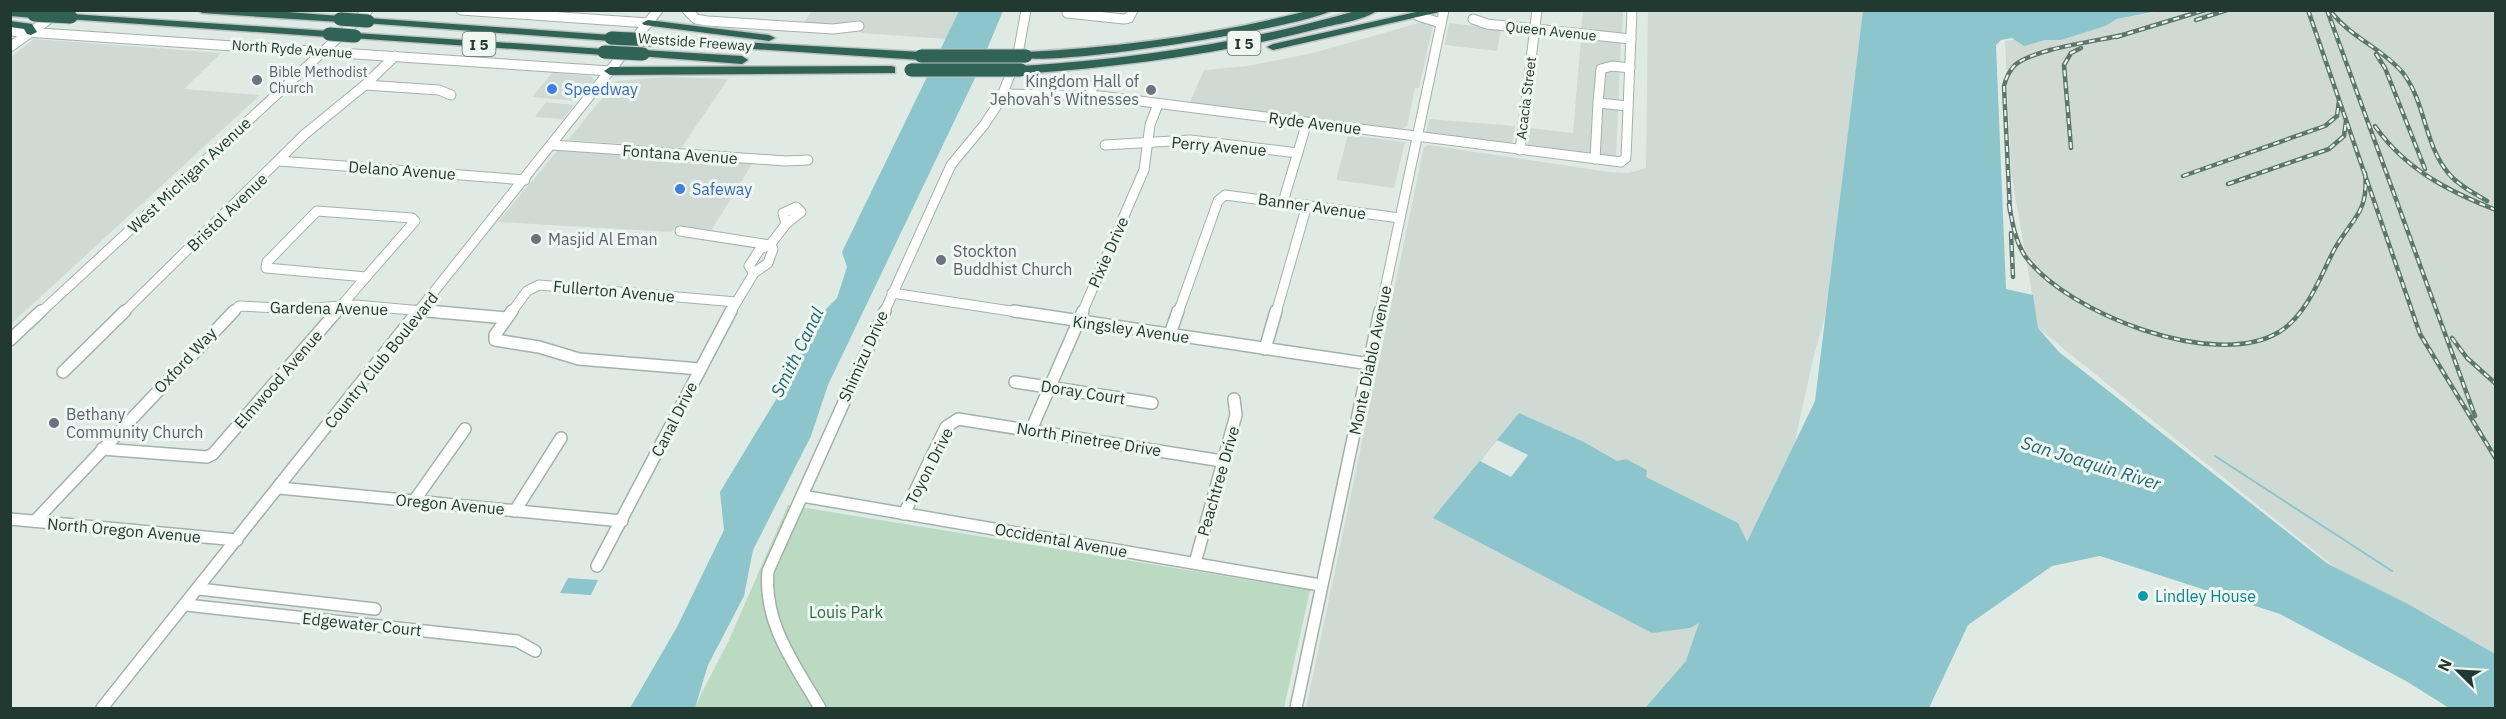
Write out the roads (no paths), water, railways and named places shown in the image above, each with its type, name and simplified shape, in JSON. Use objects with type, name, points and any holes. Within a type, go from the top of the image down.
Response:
[{"type":"highway","name":"Westside Freeway","points":[[202,10],[340,20],[368,16],[611,38],[921,56],[1026,56],[1090,52],[1240,32],[1327,10]]},
{"type":"highway","points":[[1185,41],[1302,10]]},
{"type":"highway","name":"Westside Freeway","points":[[10,13],[66,14],[355,36],[891,70],[1021,70],[1112,63],[1235,45],[1373,10]]},
{"type":"highway","points":[[1112,63],[1185,59],[1256,50],[1444,10]]},
{"type":"highway","points":[[648,23],[851,46],[891,54]]},
{"type":"highway","points":[[10,24],[28,26],[31,32]]},
{"type":"highway","points":[[610,71],[891,70]]},
{"type":"street","points":[[461,10],[648,23]]},
{"type":"street","name":"Country Club Boulevard","points":[[102,708],[525,180],[658,10]]},
{"type":"street","points":[[687,10],[696,19],[707,21],[833,29],[859,26]]},
{"type":"street","name":"Shimizu Drive","points":[[820,708],[771,618],[765,595],[768,571],[892,293],[958,152],[983,125],[1001,94],[1022,43],[1026,10]]},
{"type":"street","name":"Monte Diablo Avenue","points":[[1296,708],[1320,585],[1370,364],[1444,10]]},
{"type":"street","name":"Acacia Street","points":[[1520,150],[1537,10]]},
{"type":"street","points":[[1598,104],[1628,106],[1632,10]]},
{"type":"street","points":[[1067,13],[1131,14]]},
{"type":"street","points":[[10,47],[31,32],[66,14]]},
{"type":"street","name":"West Michigan Avenue","points":[[10,340],[323,52],[368,16]]},
{"type":"street","points":[[1418,16],[1441,23]]},
{"type":"street","name":"Queen Avenue","points":[[1473,19],[1487,24],[1631,39]]},
{"type":"street","name":"North Ryde Avenue","points":[[10,31],[610,71]]},
{"type":"street","name":"Bristol Avenue","points":[[63,372],[305,134],[365,85],[395,56]]},
{"type":"street","points":[[1595,159],[1601,69],[1612,66],[1630,68]]},
{"type":"street","points":[[1089,95],[1097,80]]},
{"type":"street","points":[[365,85],[439,90],[451,95]]},
{"type":"street","name":"Ryde Avenue","points":[[1001,94],[1089,95],[1621,162],[1626,158],[1628,106]]},
{"type":"street","name":"Pixie Drive","points":[[1031,430],[1144,170],[1152,118],[1158,104]]},
{"type":"street","points":[[1282,202],[1307,122]]},
{"type":"street","name":"Perry Avenue","points":[[1105,145],[1190,140],[1298,153]]},
{"type":"street","name":"Fontana Avenue","points":[[552,145],[786,161],[808,160]]},
{"type":"street","name":"Delano Avenue","points":[[279,161],[525,180]]},
{"type":"street","name":"Banner Avenue","points":[[1170,334],[1218,201],[1225,195],[1400,218]]},
{"type":"street","points":[[1265,349],[1307,205]]},
{"type":"street","name":"Elmwood Avenue","points":[[102,449],[207,457],[213,454],[342,306],[366,277],[414,219],[317,211],[266,267],[272,270],[366,277]]},
{"type":"street","name":"Canal Drive","points":[[597,566],[736,302],[754,273],[768,263],[762,258],[773,249],[770,245],[786,224]]},
{"type":"street","points":[[680,231],[692,236],[770,245]]},
{"type":"street","name":"Fullerton Avenue","points":[[507,318],[527,291],[539,285],[736,302]]},
{"type":"street","name":"Kingsley Avenue","points":[[892,293],[1370,364]]},
{"type":"street","name":"Gardena Avenue","points":[[239,306],[298,309],[342,306],[507,318]]},
{"type":"street","name":"Oxford Way","points":[[35,521],[239,306]]},
{"type":"street","points":[[507,318],[495,333],[495,340],[538,347],[579,359],[700,369]]},
{"type":"street","name":"Doray Court","points":[[1015,382],[1152,403]]},
{"type":"street","name":"Peachtree Drive","points":[[1195,563],[1236,415],[1234,399]]},
{"type":"street","name":"North Pinetree Drive","points":[[955,420],[963,419],[1222,461]]},
{"type":"street","name":"Toyon Drive","points":[[904,514],[941,435],[949,423],[955,420]]},
{"type":"street","points":[[414,501],[465,429]]},
{"type":"street","points":[[515,511],[561,438]]},
{"type":"street","name":"Oregon Avenue","points":[[279,488],[622,521]]},
{"type":"street","name":"Occidental Avenue","points":[[802,496],[1320,585]]},
{"type":"street","name":"North Oregon Avenue","points":[[10,519],[237,540]]},
{"type":"street","points":[[199,589],[375,609]]},
{"type":"street","name":"Edgewater Court","points":[[186,605],[517,641],[535,651]]},
{"type":"water","points":[[959,11],[1003,11],[975,78],[828,385],[811,436],[753,550],[744,596],[708,665],[695,708],[630,708],[677,627],[724,530],[720,492],[783,388],[818,317],[837,298],[847,267],[842,252]]},
{"type":"water","name":"San Joaquin River","points":[[1863,11],[2157,11],[2117,19],[2105,26],[2061,40],[2045,40],[2024,46],[2012,38],[2001,40],[1996,45],[2006,289],[2033,295],[2038,328],[2059,352],[2328,564],[2408,604],[2495,654],[2495,708],[2449,708],[2406,681],[2280,614],[2100,556],[2052,566],[1968,625],[1929,708],[1645,708],[1686,661],[1699,623],[1690,628],[1652,633],[1433,518],[1519,413],[1584,442],[1617,461],[1626,459],[1647,470],[1646,477],[1738,523],[1747,542],[1815,401]]},
{"type":"water","points":[[568,578],[598,580],[591,595],[560,593]]},
{"type":"waterway","points":[[2215,456],[2392,571]]},
{"type":"railway","points":[[2122,35],[2205,10]]},
{"type":"railway","points":[[2196,20],[2227,10]]},
{"type":"railway","points":[[2308,10],[2365,175]]},
{"type":"railway","points":[[2327,10],[2475,416]]},
{"type":"railway","points":[[2332,13],[2349,30],[2386,57],[2403,73],[2411,85],[2434,150],[2441,163],[2457,182],[2487,201]]},
{"type":"railway","points":[[2010,208],[2004,86],[2009,72],[2015,65],[2036,54],[2122,35]]},
{"type":"railway","points":[[2116,37],[2122,35]]},
{"type":"railway","points":[[2071,148],[2064,65],[2071,53],[2081,48]]},
{"type":"railway","points":[[2376,54],[2385,68],[2425,169]]},
{"type":"railway","points":[[2183,176],[2325,126],[2337,116],[2339,101]]},
{"type":"railway","points":[[2228,184],[2329,149],[2344,136],[2346,121]]},
{"type":"railway","points":[[2375,126],[2400,155],[2429,177],[2461,195],[2496,210]]},
{"type":"railway","points":[[2010,208],[2016,237],[2025,256],[2045,277],[2073,297],[2143,330],[2181,340],[2218,345],[2251,342],[2279,332],[2289,325],[2305,306],[2334,250],[2362,207],[2366,186],[2365,175]]},
{"type":"railway","points":[[2365,175],[2420,334],[2496,459]]},
{"type":"railway","points":[[2009,204],[2010,208]]},
{"type":"railway","points":[[2011,233],[2013,277]]},
{"type":"railway","points":[[2452,338],[2467,358],[2496,384]]},
{"type":"place","name":"Bible Methodist Church","points":[[257,80]]},
{"type":"place","name":"Speedway","points":[[552,89]]},
{"type":"place","name":"Kingdom Hall of Jehovah's Witnesses","points":[[1151,90]]},
{"type":"place","name":"Safeway","points":[[680,189]]},
{"type":"place","name":"Masjid Al Eman","points":[[536,239]]},
{"type":"place","name":"Stockton Buddhist Church","points":[[941,260]]},
{"type":"place","name":"Bethany Community Church","points":[[54,423]]},
{"type":"place","name":"Lindley House","points":[[2143,596]]},
{"type":"water label","name":"Smith Canal","points":[[797,352]]},
{"type":"park label","name":"Louis Park","points":[[846,612]]}]
